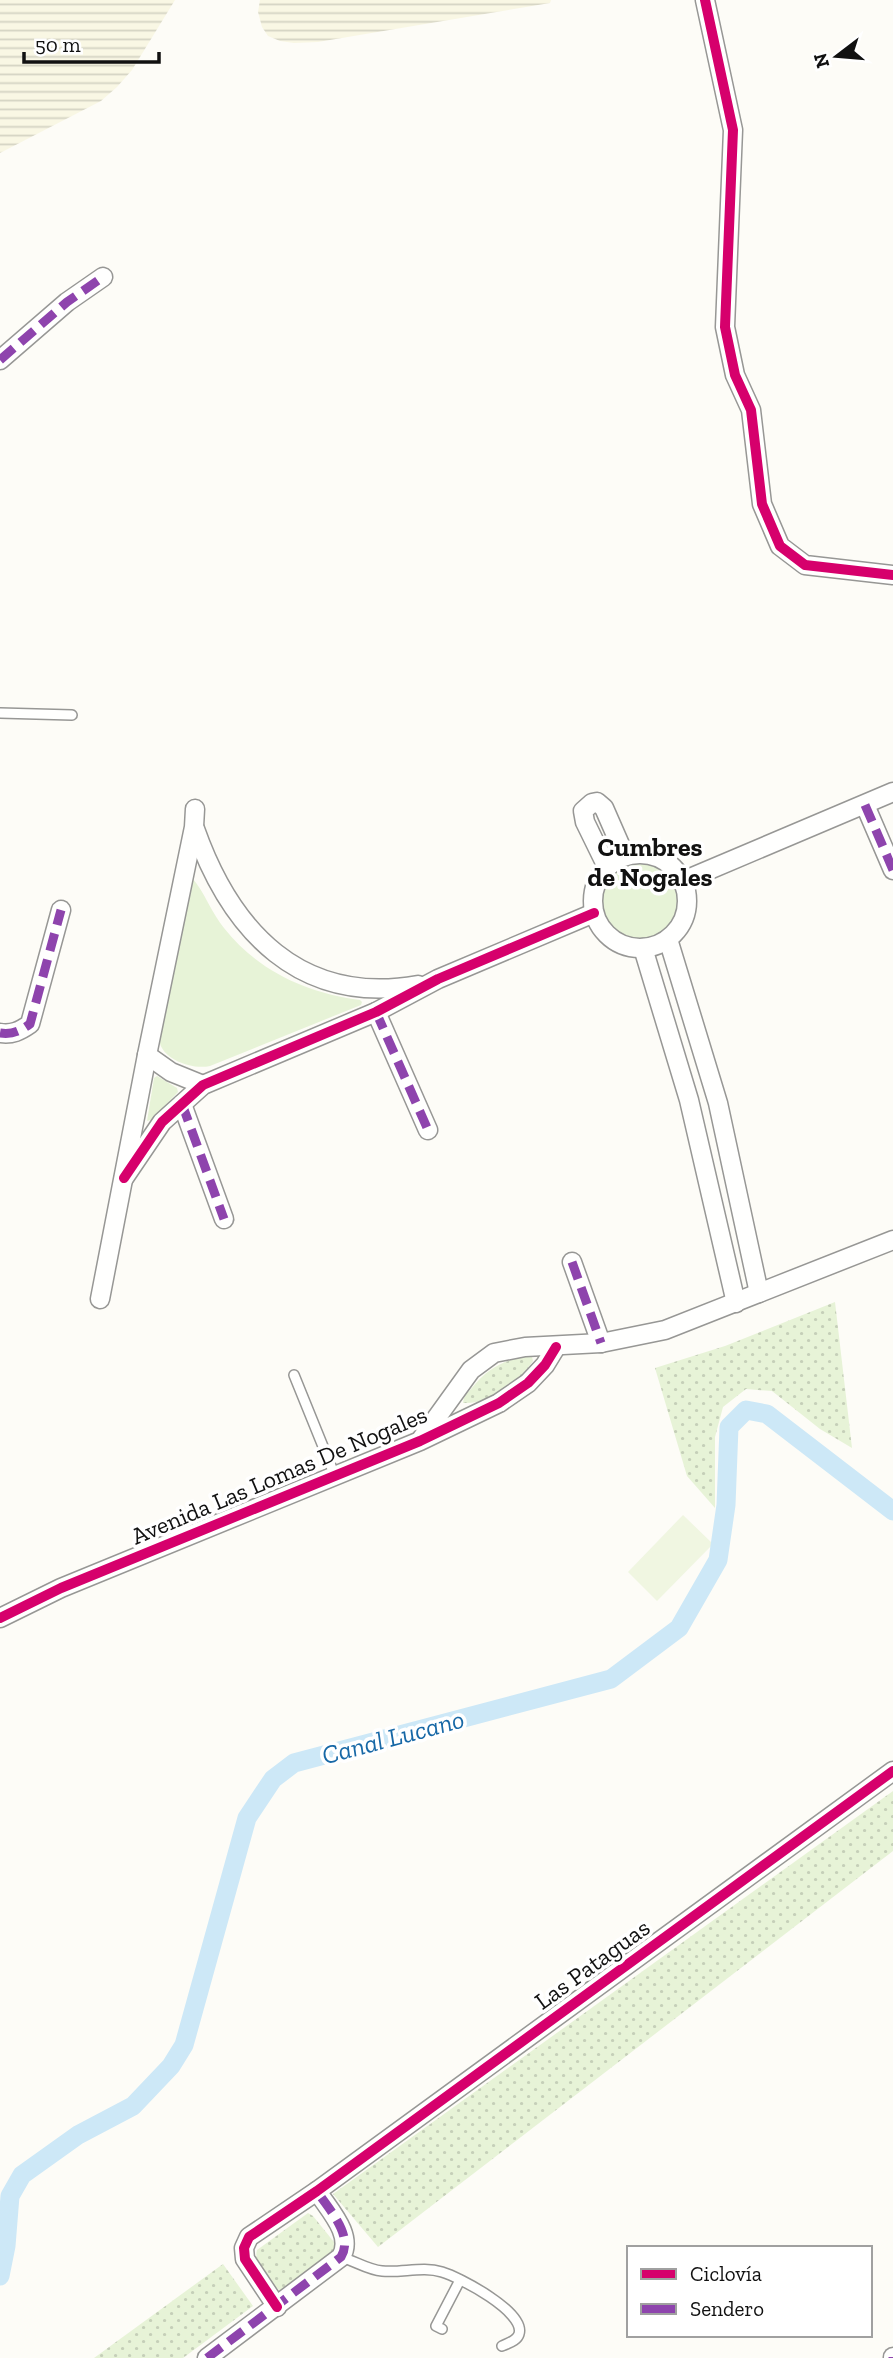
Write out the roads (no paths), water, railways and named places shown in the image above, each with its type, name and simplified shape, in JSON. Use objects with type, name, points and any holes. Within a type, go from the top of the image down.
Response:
[{"type":"street","points":[[705,0],[733,130],[725,327],[735,375],[751,410],[762,504],[780,546],[805,565],[893,575]]},
{"type":"street","points":[[0,360],[67,302],[103,277]]},
{"type":"street","points":[[682,881],[893,792]]},
{"type":"street","points":[[607,867],[583,816],[583,811],[592,803],[597,802],[604,808],[625,856]]},
{"type":"street","points":[[865,805],[893,870]]},
{"type":"street","points":[[100,1299],[195,818],[212,871],[236,914],[261,941],[287,962],[316,976],[359,986],[402,987],[438,979]]},
{"type":"street","points":[[642,854],[659,858],[673,867],[682,881],[686,890],[686,908],[680,926],[668,939],[656,946],[643,948],[624,946],[616,942],[603,930],[594,913],[597,880],[607,867],[625,856],[642,854]]},
{"type":"street","points":[[0,1033],[21,1031],[30,1024],[61,910]]},
{"type":"street","points":[[124,1178],[162,1122],[203,1086],[376,1012],[438,979],[594,913]]},
{"type":"street","points":[[668,939],[705,1058],[760,1293]]},
{"type":"street","points":[[643,948],[680,1066],[736,1303]]},
{"type":"street","points":[[376,1012],[428,1130]]},
{"type":"street","points":[[147,1055],[171,1072],[203,1086]]},
{"type":"street","points":[[680,1066],[705,1058]]},
{"type":"street","points":[[182,1104],[224,1219]]},
{"type":"street","points":[[706,1175],[733,1169]]},
{"type":"street","name":"Avenida Las Lomas De Nogales","points":[[420,1440],[471,1370],[495,1353],[525,1347],[601,1343],[665,1330],[893,1240]]},
{"type":"street","points":[[572,1262],[601,1343]]},
{"type":"street","name":"Avenida Las Lomas De Nogales","points":[[0,1618],[61,1588],[335,1476],[499,1403],[528,1383],[545,1365],[556,1347]]},
{"type":"street","name":"Las Pataguas","points":[[276,2307],[245,2259],[245,2242],[248,2237],[317,2192],[893,1771]]},
{"type":"street","points":[[207,2358],[341,2257],[345,2246],[343,2232],[317,2192]]},
{"type":"lane","points":[[0,713],[72,715]]},
{"type":"lane","points":[[294,1375],[335,1476]]},
{"type":"lane","points":[[341,2257],[373,2270],[440,2271],[460,2280],[494,2299],[519,2325],[520,2332],[517,2337],[502,2346]]},
{"type":"lane","points":[[442,2329],[436,2326],[460,2280]]},
{"type":"waterway","name":"Canal Lucano","points":[[0,2276],[6,2246],[10,2196],[22,2175],[78,2135],[133,2106],[171,2066],[184,2045],[247,1818],[273,1779],[294,1763],[611,1679],[679,1628],[718,1560],[726,1505],[729,1427],[746,1410],[767,1414],[893,1511]]},
{"type":"district","name":"Cumbres de Nogales","points":[[650,862]]}]
